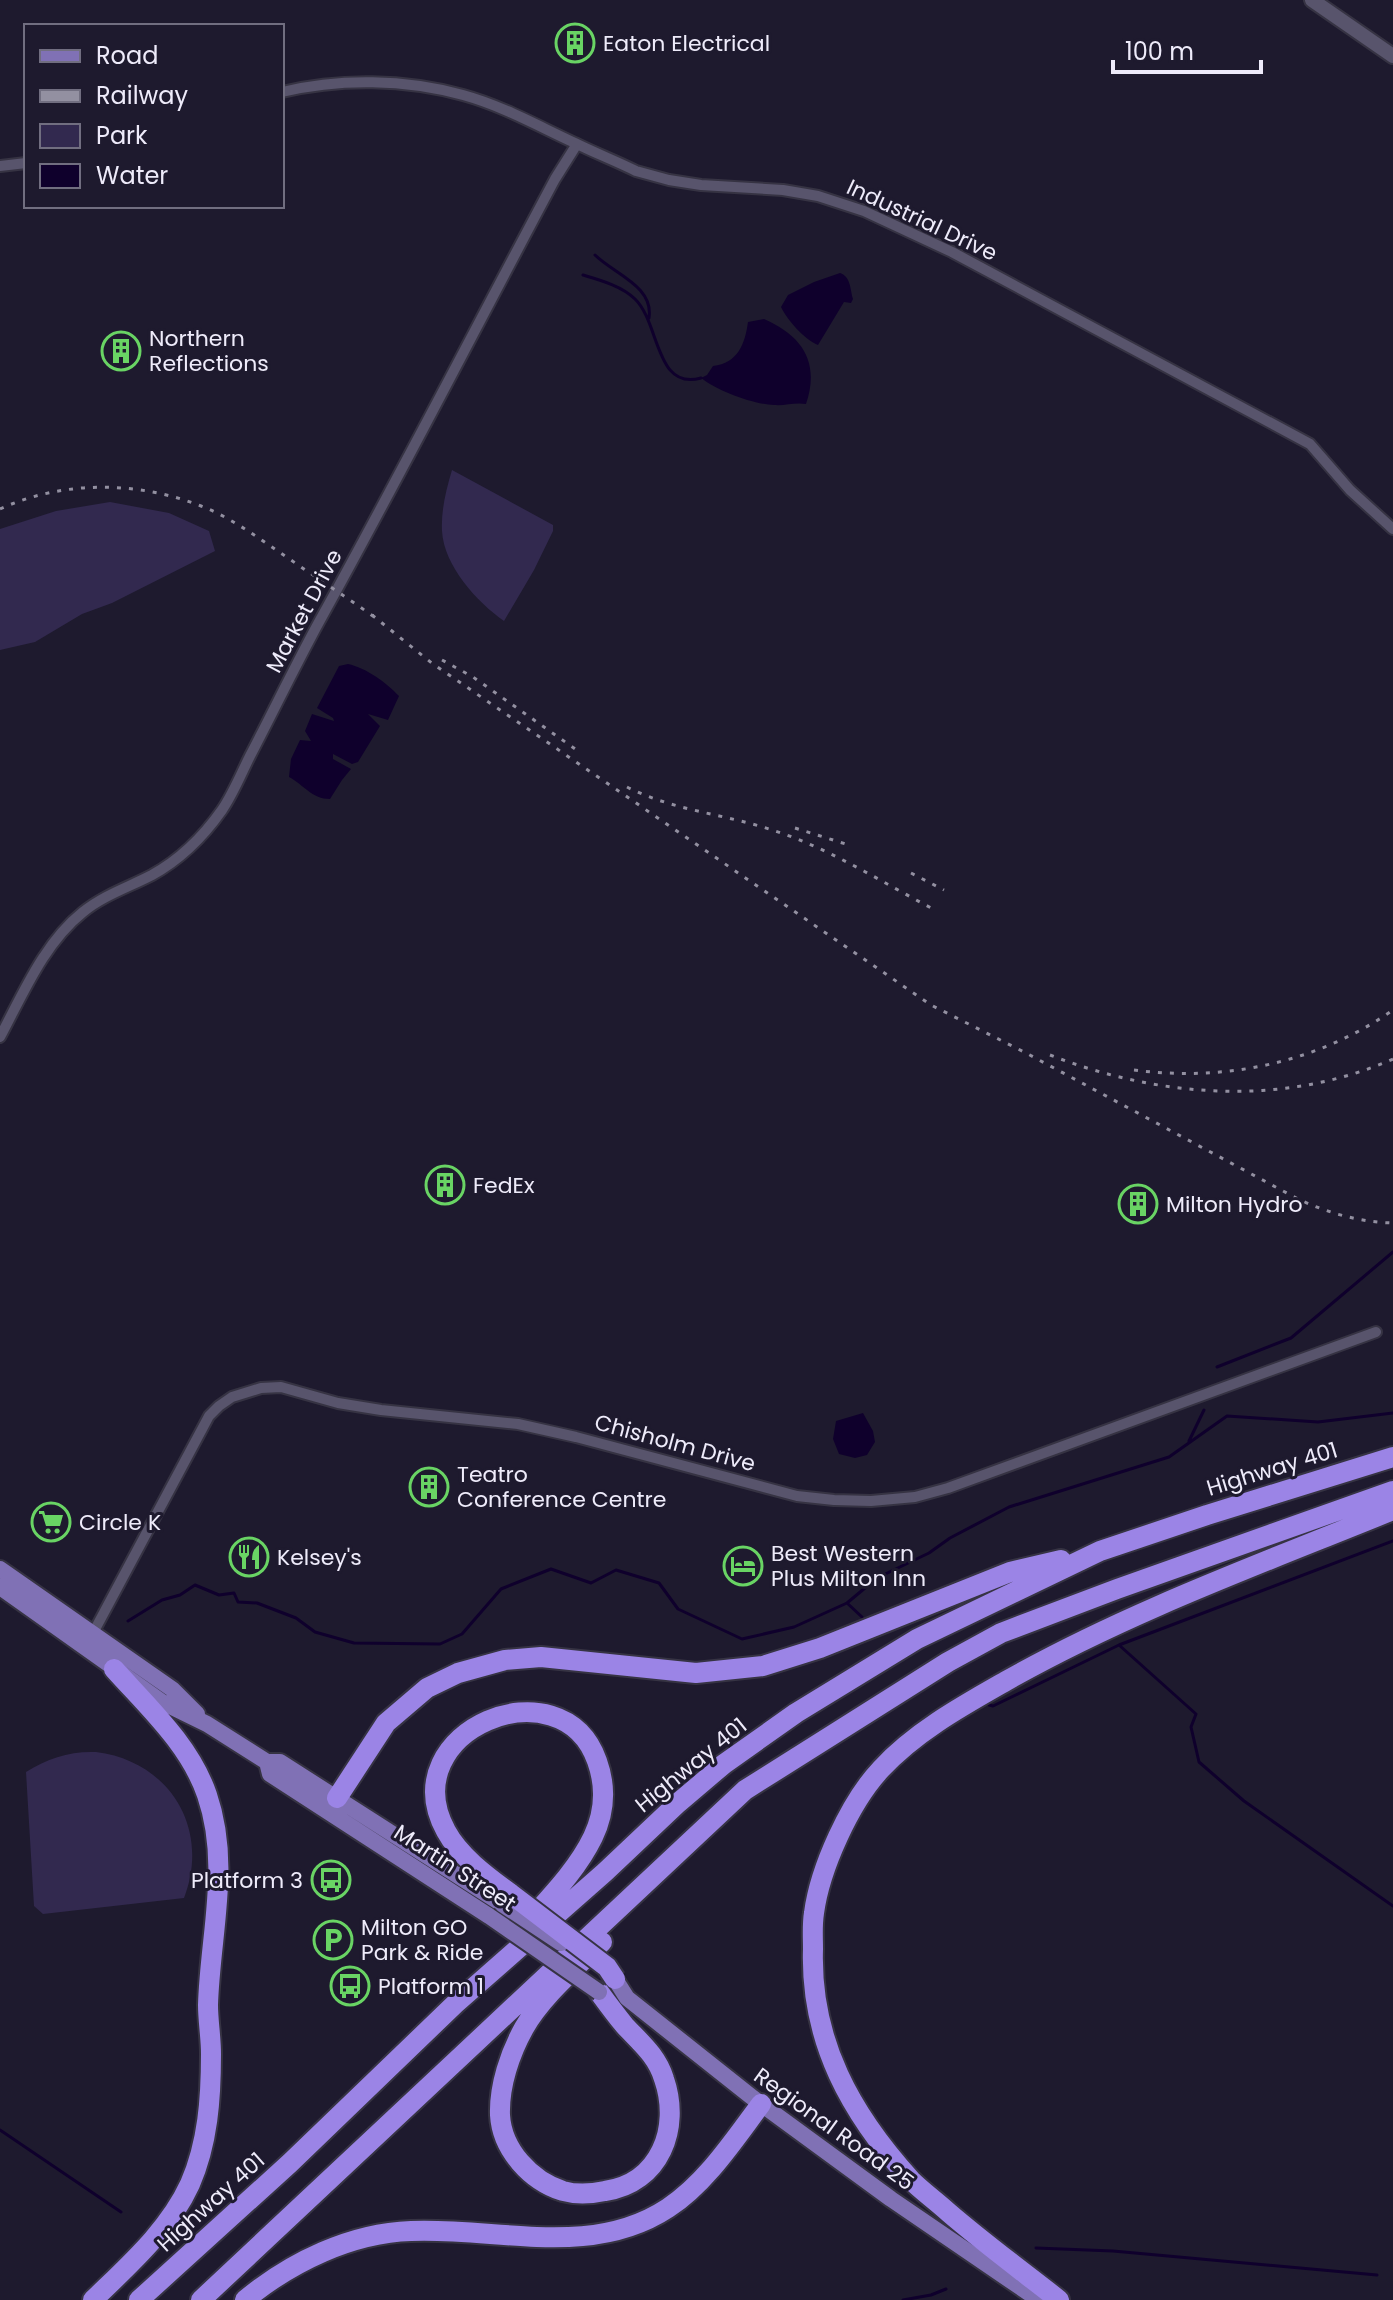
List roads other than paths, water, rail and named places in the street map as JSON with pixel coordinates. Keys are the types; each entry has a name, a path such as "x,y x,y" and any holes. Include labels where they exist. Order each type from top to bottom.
{"highway":[{"name":"Highway 401","path":"139,2300 290,2163 455,2004 678,1803 724,1764 796,1713 917,1639 1100,1551 1393,1457"},
{"path":"201,2300 745,1790 948,1662 1001,1633 1393,1491"},
{"path":"1059,2300 968,2229 913,2181 850,2100 826,2049 812,1977 814,1912 826,1864 849,1815 880,1771 915,1738 977,1698 1052,1655 1138,1616 1393,1510"},
{"path":"337,1798 386,1723 427,1688 458,1673 505,1660 541,1657 696,1673 763,1666 820,1648 1010,1572 1100,1551"},
{"path":"93,2300 170,2219 200,2157 207,2121 211,2053 208,2008 220,1862 207,1794 192,1762 114,1669"},
{"path":"455,2004 557,1889 580,1859 599,1821 603,1806 603,1779 595,1755 584,1738 568,1723 547,1712 526,1711 504,1715 460,1737 438,1768 434,1789 446,1832 506,1899 607,1967 607,1986 622,2023 656,2058 670,2107 668,2135 661,2155 633,2183 588,2194 566,2192 545,2184 524,2167 508,2143 500,2117 511,2056 524,2027 543,2001 612,1932 641,1887"},
{"path":"245,2300 301,2262 374,2235 452,2231 584,2237 611,2233 638,2224 668,2208 693,2188 732,2144 761,2104"}],"main road":[{"name":"Martin Street","path":"0,1569 89,1640 114,1669 162,1702 207,1724 267,1762 280,1762 506,1899"},
{"name":"Martin Street","path":"0,1587 172,1689 207,1724"},
{"name":"Martin Street","path":"267,1762 270,1774 489,1916 607,1986"},
{"name":"Regional Road 25","path":"607,1986 891,2199 1039,2300"}],"street":[{"path":"1312,0 1393,56"},
{"name":"Industrial Drive","path":"284,92 341,83 426,87 463,95 513,112 636,171 701,185 783,190 818,196 891,222 1310,444 1350,490 1393,529"},
{"name":"Market Drive","path":"0,1037 28,984 71,923 107,896 176,861 199,839 223,808 547,193 577,144"},
{"path":"0,166 24,163"},
{"name":"Chisholm Drive","path":"89,1640 209,1416 232,1397 261,1388 293,1389 338,1403 381,1410 518,1424 791,1495 871,1501 915,1497 948,1488 1376,1332"}],"water":[{"path":"840,273 848,280 853,299 851,303 844,302 818,345 797,329 781,307 788,295"},
{"path":"764,319 789,334 805,352 811,376 806,404 756,402 726,392 701,378 713,366 734,357 745,338 748,322"},
{"path":"348,664 375,676 399,696 388,720 368,714 380,726 358,762 352,764 333,754 333,759 351,769 330,799 313,794 289,777 291,759 300,740 311,741 305,731 312,714 334,721 317,708 339,666"},
{"path":"863,1413 875,1442 867,1455 855,1458 839,1454 833,1439 836,1421"}],"waterway":[{"path":"595,255 639,289 649,307 649,318"},
{"path":"583,275 630,294 643,310 666,365 675,375 686,379 701,378"},
{"path":"1217,1367 1291,1338 1393,1252"},
{"path":"1189,1441 1204,1410"},
{"path":"128,1621 162,1600 180,1595 195,1585 219,1595 234,1593 238,1602 257,1603 296,1618 315,1632 354,1643 440,1644 462,1634 501,1589 551,1569 591,1583 616,1570 659,1583 678,1609 742,1639 794,1627 847,1603 877,1578 929,1553 950,1538 1009,1507 1169,1457 1227,1416 1318,1422 1393,1413"},
{"path":"989,1705 993,1706 1119,1645 1393,1541"},
{"path":"847,1603 862,1617"},
{"path":"1119,1645 1196,1714 1191,1727 1199,1762 1244,1801 1393,1906"},
{"path":"0,2130 121,2212"},
{"path":"1036,2248 1113,2251 1377,2275"},
{"path":"903,2300 946,2289"}],"railway":[{"path":"0,509 49,493 100,487 126,488 177,498 234,522 380,621"},
{"path":"372,615 433,664 931,1005 1298,1199 1344,1216 1393,1223"},
{"path":"442,660 473,677 578,751"},
{"path":"627,787 663,802 796,838 935,910"},
{"path":"795,828 852,846"},
{"path":"911,873 944,890"},
{"path":"1134,1070 1202,1073 1269,1064 1333,1043 1393,1010"},
{"path":"1050,1055 1135,1081 1222,1091 1309,1085 1393,1059"}],"place":[{"name":"Eaton Electrical","path":"575,43"},
{"name":"Northern Reflections","path":"121,351"},
{"name":"FedEx","path":"445,1185"},
{"name":"Milton Hydro","path":"1138,1204"},
{"name":"Teatro Conference Centre","path":"429,1487"},
{"name":"Circle K","path":"51,1522"},
{"name":"Kelsey's","path":"249,1557"},
{"name":"Best Western Plus Milton Inn","path":"743,1566"},
{"name":"Platform 3","path":"331,1880"},
{"name":"Milton GO Park & Ride","path":"333,1940"},
{"name":"Platform 1","path":"350,1986"}]}
